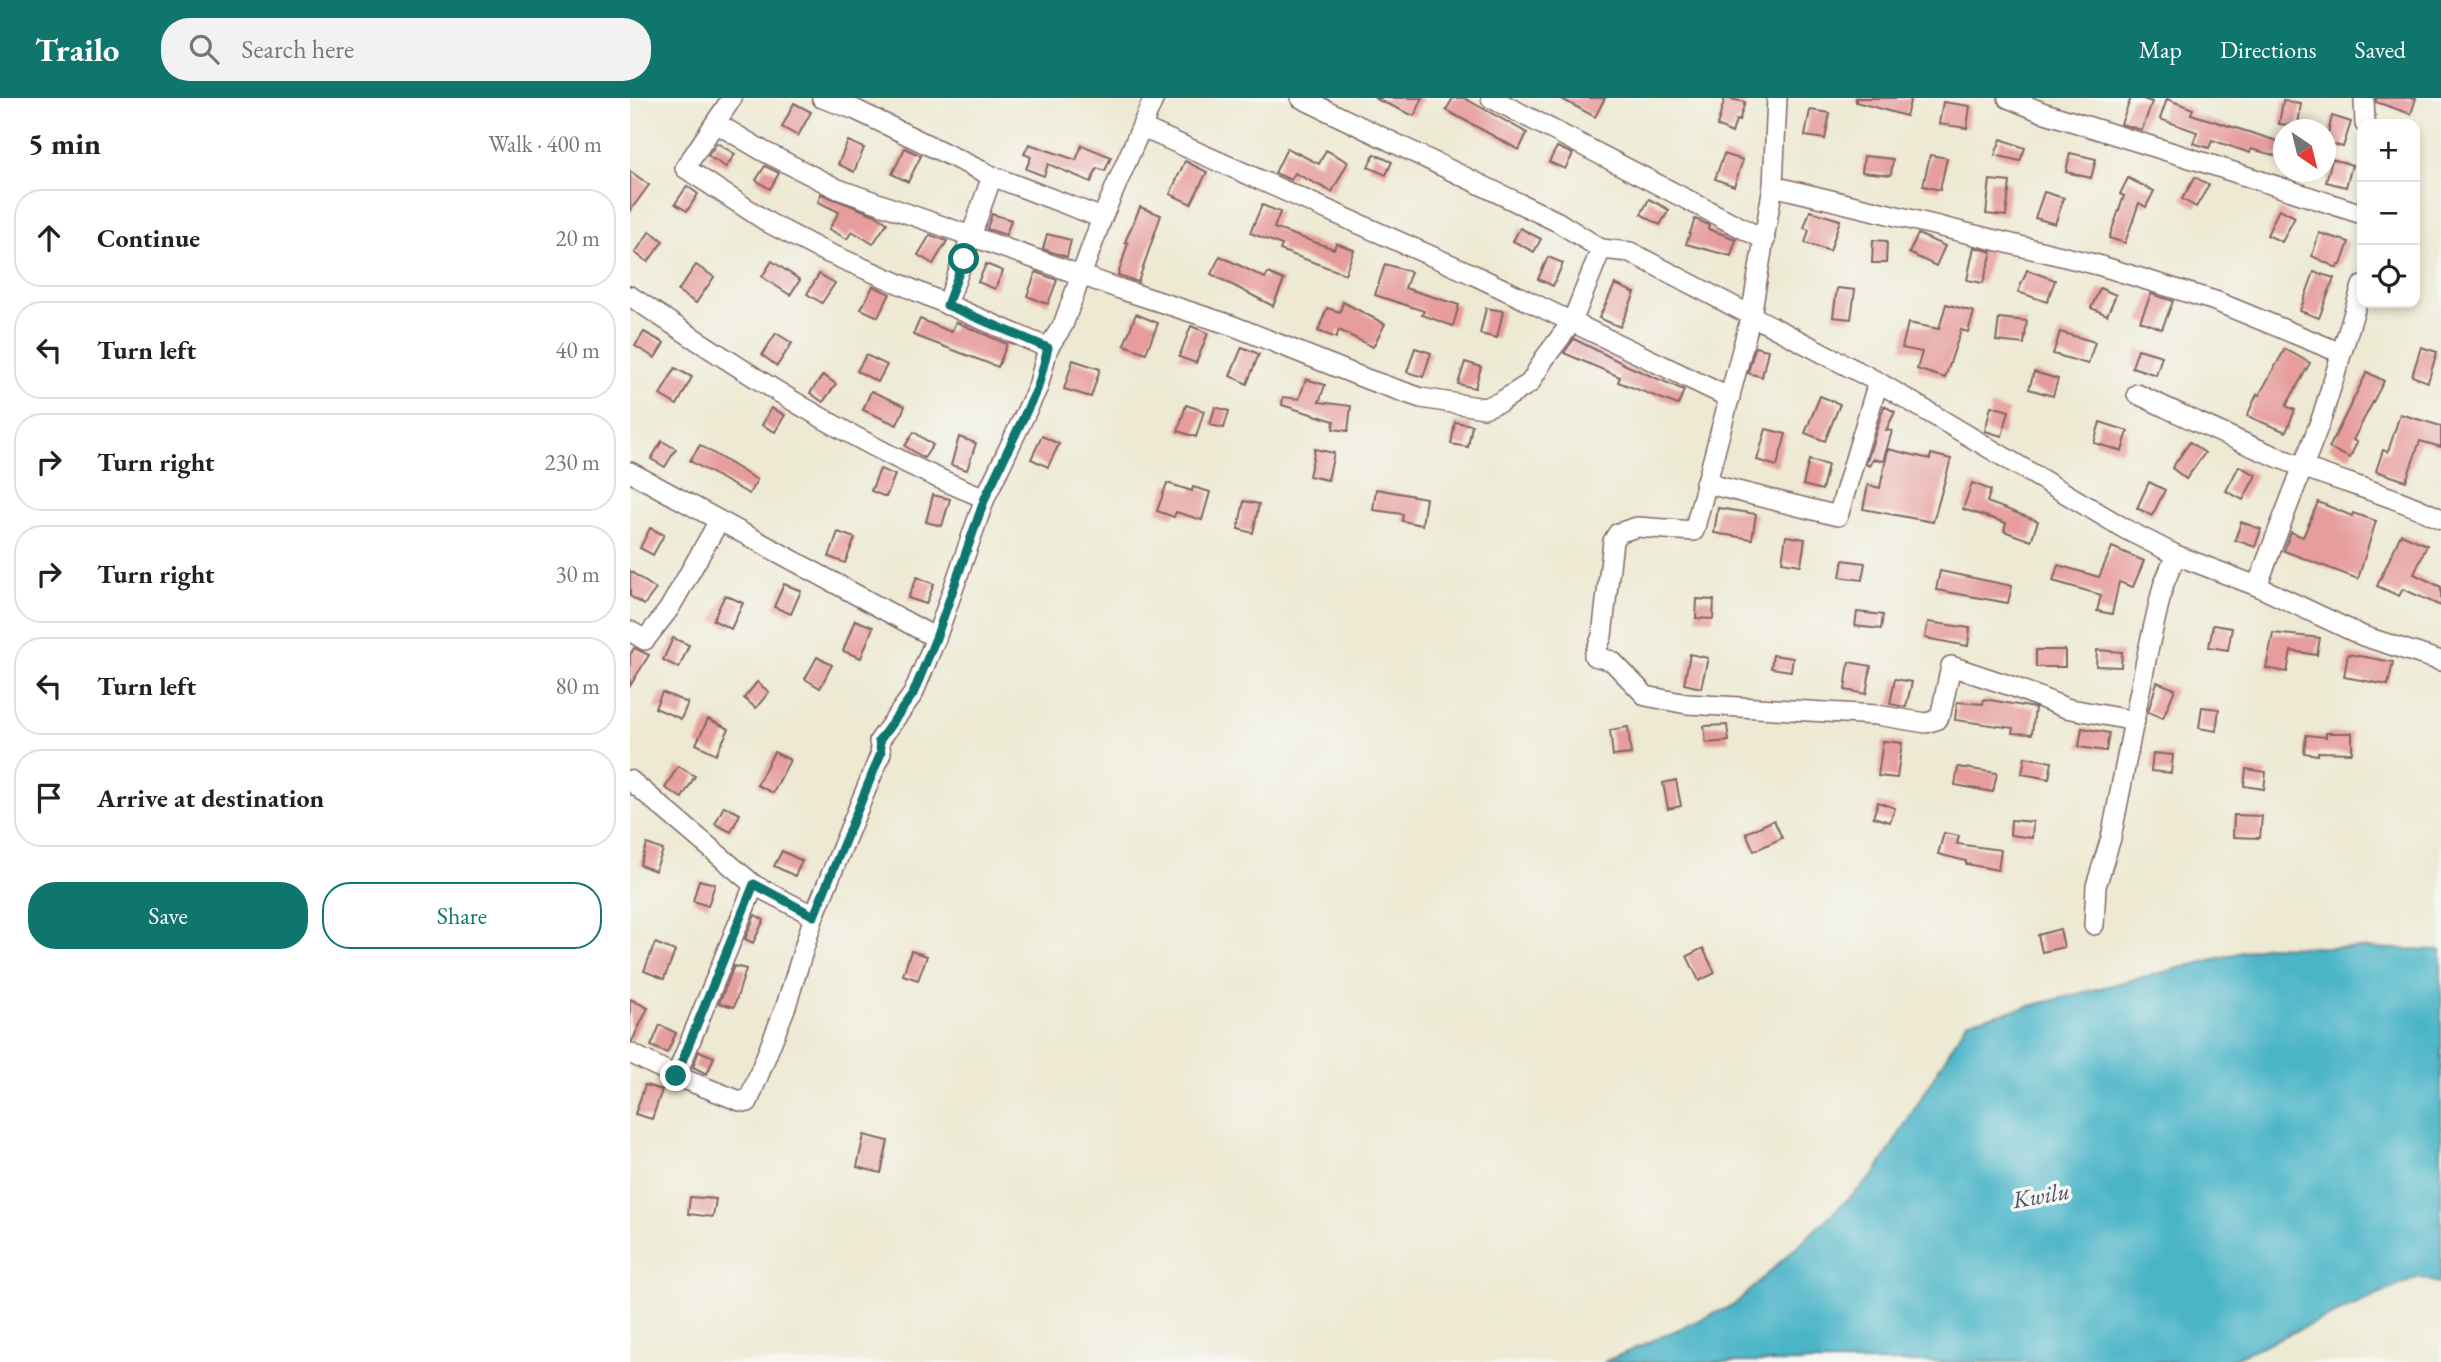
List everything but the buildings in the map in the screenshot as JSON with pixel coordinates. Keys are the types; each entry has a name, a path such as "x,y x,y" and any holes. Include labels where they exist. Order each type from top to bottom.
{"street":[{"path":"733,98 685,168 769,223 819,249 1048,348"},
{"path":"822,98 856,110 992,176 1102,218"},
{"path":"630,1053 676,1076 748,1102 786,1006 814,916 881,753 879,741 913,694 936,638 985,498 1038,387 1048,348 1063,325 1102,218 1154,98"},
{"path":"1301,98 1558,222 1601,249 1630,253 1878,382 2127,530 2176,555 2258,586 2362,636 2441,661"},
{"path":"1492,98 1765,240"},
{"path":"1777,98 1773,186 1751,316 1694,531 1637,527 1618,533 1613,541 1602,636 1594,656 1612,661 1646,696 1686,704 1877,715 1926,723 1936,720 1941,713 1951,666 2066,708 2135,721"},
{"path":"2008,98 2042,112 2357,213"},
{"path":"2364,98 2365,119"},
{"path":"716,123 763,151 838,189 1231,325 1421,398 1484,408 1500,402 1530,383 1572,321 1601,249"},
{"path":"1143,128 1472,274 1730,398"},
{"path":"947,305 992,176"},
{"path":"1773,186 2098,265 2215,301 2341,353"},
{"path":"630,296 728,361 868,443 944,482 985,498"},
{"path":"2258,586 2322,417 2357,302"},
{"path":"1705,483 1838,516 1878,382"},
{"path":"2137,394 2230,438 2301,467 2364,486 2441,519"},
{"path":"630,471 719,522 936,638"},
{"path":"630,631 645,640 670,609 719,522"},
{"path":"2094,925 2096,886 2111,838 2147,655 2163,586 2176,555"},
{"path":"630,780 754,884 814,916"},
{"path":"676,1076 754,884"}],"water":[{"name":"Kwilu","path":"2266,946 2441,950 2441,1284 2419,1277 2225,1362 1604,1362 1734,1305 1875,1174 1967,1022"}],"route":[{"path":"676,1076 754,884 814,916 881,753 879,741 913,694 936,638 985,498 1038,387 1048,348 947,305 964,259"}]}
